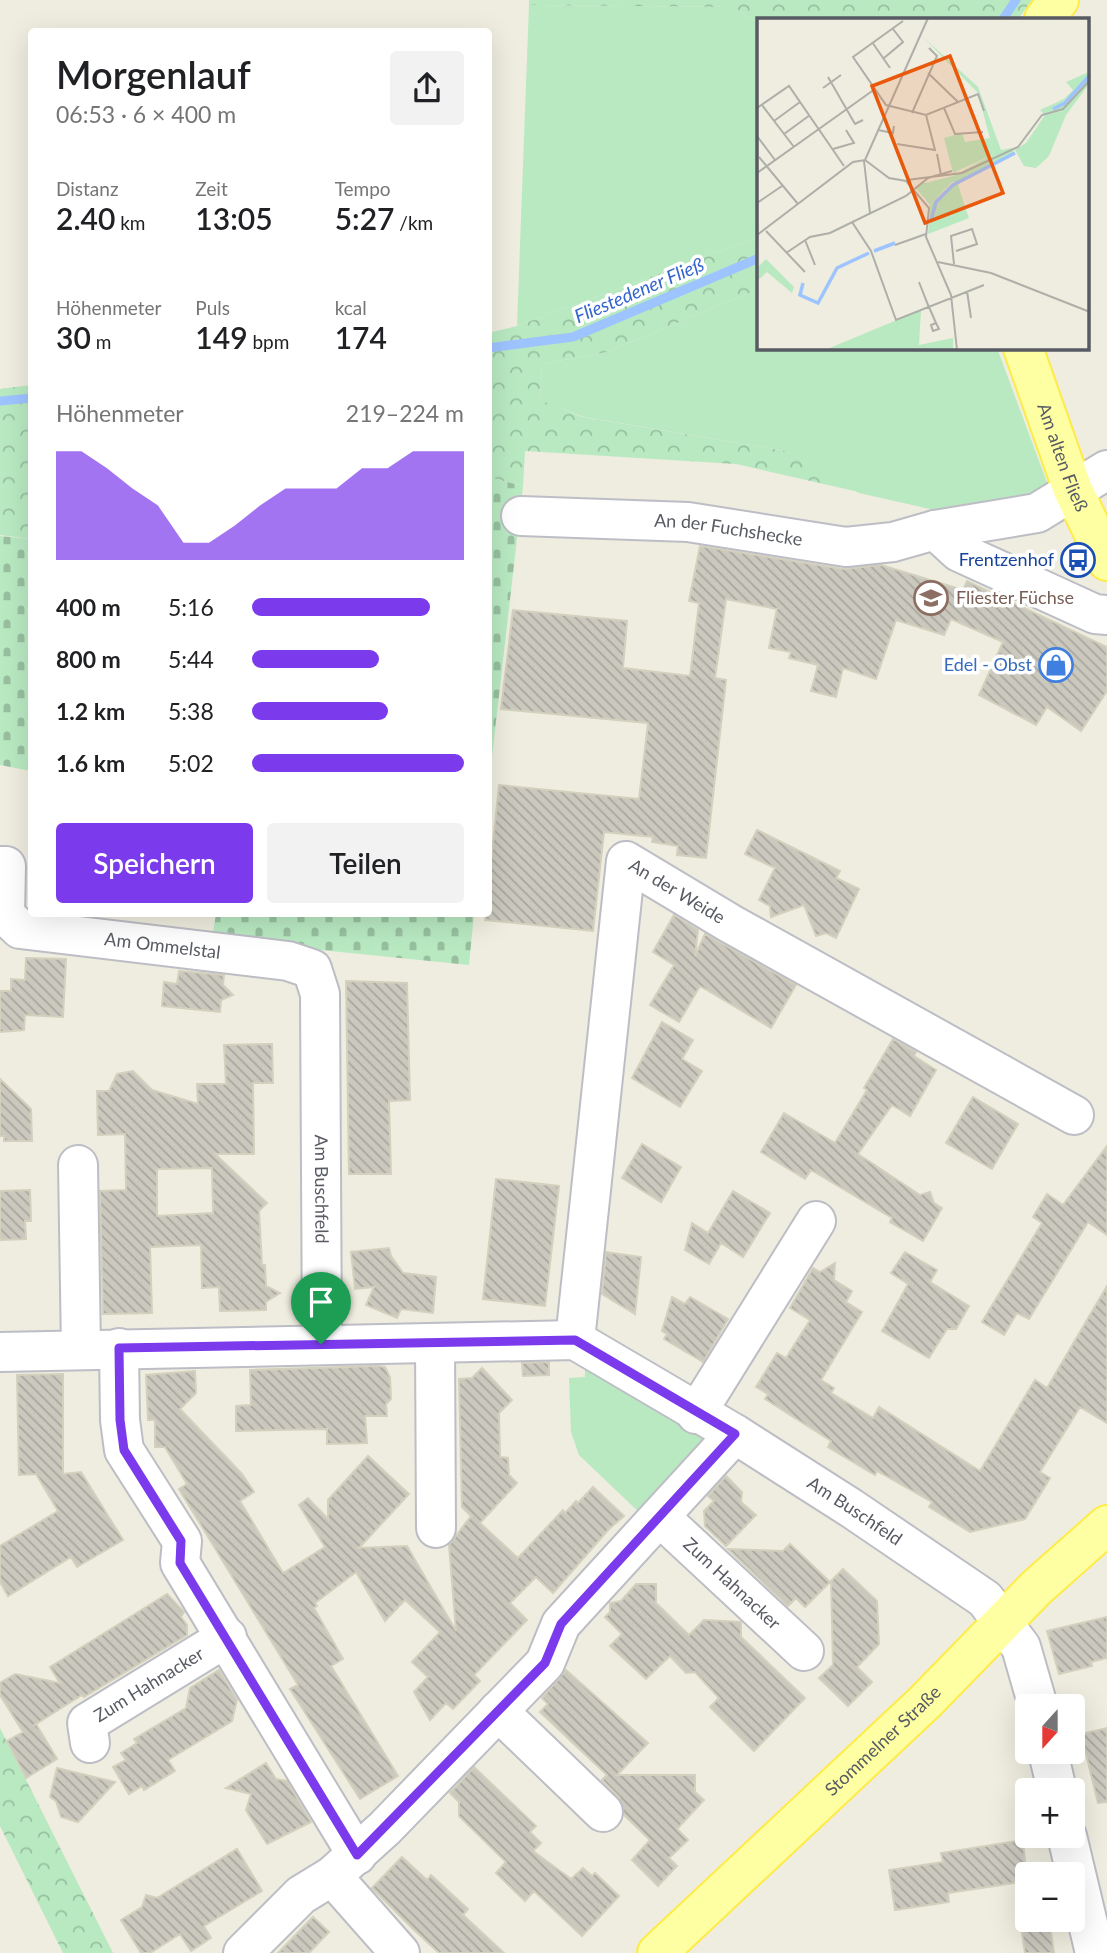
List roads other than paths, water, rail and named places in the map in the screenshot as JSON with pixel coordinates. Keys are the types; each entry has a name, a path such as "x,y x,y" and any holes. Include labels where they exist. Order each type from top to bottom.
{"main road":[{"path":"1045,18 1059,0"},
{"name":"Am alten Fließ","path":"1024,350 1073,490 1107,561"},
{"name":"Stommelner Straße","path":"657,1953 925,1702 1037,1588 1107,1525"}],"street":[{"name":"An der Fuchshecke","path":"521,516 688,522 846,547 893,542 934,530 1037,513 1107,470"},
{"path":"934,530 959,552 1095,614 1107,615"},
{"name":"An der Weide","path":"575,1340 626,861 731,924 1074,1115"},
{"name":"Am Ommelstal","path":"0,866 6,866 5,915 20,929 288,961 312,969 320,994 319,1035"},
{"name":"Am Buschfeld","path":"319,1035 321,1344"},
{"path":"78,1165 81,1349"},
{"path":"696,1414 816,1221"},
{"path":"0,1352 575,1340"},
{"name":"Am Buschfeld","path":"575,1340 696,1414 735,1434 985,1599 1021,1647 1035,1694"},
{"path":"435,1343 436,1528"},
{"path":"119,1348 120,1420 124,1450 181,1541 180,1563 227,1637 344,1866 400,1953"},
{"path":"243,1953 301,1895 344,1866 545,1663 561,1624 735,1434"},
{"name":"Zum Hahnacker","path":"660,1517 804,1651"},
{"name":"Zum Hahnacker","path":"90,1744 87,1723 227,1637"},
{"path":"498,1711 603,1812"},
{"path":"1072,1848 1095,1905 1095,1953"}],"waterway":[{"name":"Fliestedener Fließ","path":"1004,18 1016,0"},
{"name":"Fliestedener Fließ","path":"492,347 573,337 757,259"},
{"name":"Fliestedener Fließ","path":"0,401 28,398"}],"place":[{"name":"Frentzenhof","path":"1078,560"},
{"name":"Fliester Füchse","path":"931,598"},
{"name":"Edel - Obst","path":"1056,665"}]}
